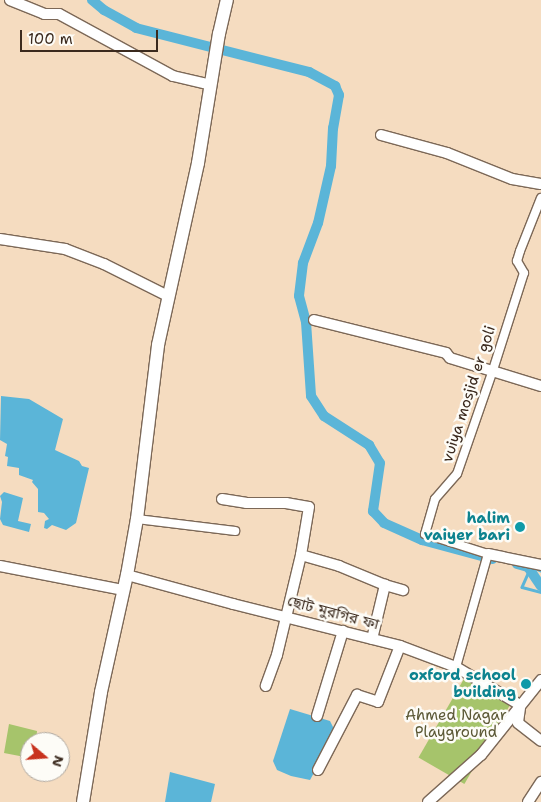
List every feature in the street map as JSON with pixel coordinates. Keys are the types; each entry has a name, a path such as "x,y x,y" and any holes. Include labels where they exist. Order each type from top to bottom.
{"street":[{"path":"10,0 44,14 59,14 172,76 212,79"},
{"path":"83,802 101,692 128,575 137,519 158,345 198,162 218,34 227,0"},
{"path":"381,135 447,153 512,179 541,184"},
{"name":"vuiya mosjid er goli","path":"488,554 425,534 435,499 457,474 492,373 524,274 517,260 541,198"},
{"path":"0,239 65,249 104,264 168,296"},
{"path":"314,320 446,353 450,358 492,373 541,386"},
{"path":"222,499 246,503 286,503 309,507 301,555 277,655 266,686"},
{"path":"137,519 235,531"},
{"path":"456,667 488,554 541,565"},
{"path":"301,555 339,566 385,585 403,590"},
{"path":"0,566 124,590"},
{"name":"ছোট মুরগির ফা","path":"128,575 232,604 400,646 456,667 520,705"},
{"path":"372,639 385,585"},
{"path":"317,716 343,631"},
{"path":"318,770 357,695 378,702 400,646"},
{"path":"428,802 481,755 541,680"},
{"path":"520,705 518,723 541,741"},
{"path":"528,802 541,782"}],"green space":[{"name":"Ahmed Nagar Playground","path":"465,677 511,704 464,784 418,758"},
{"path":"9,724 37,731 20,732 20,756 4,753"}],"water":[{"path":"1,396 29,399 63,419 55,450 79,461 82,466 89,468 76,523 66,530 52,525 47,529 44,528 45,521 49,519 44,513 38,512 38,489 32,482 33,480 19,475 19,468 7,466 8,457 5,456 7,444 0,440"},
{"path":"4,492 23,498 18,521 31,524 29,532 3,525 0,519 2,502 0,496"},
{"path":"290,709 330,721 336,733 310,780 291,776 277,770 273,761"},
{"path":"170,772 215,784 211,802 165,802"}],"waterway":[{"path":"92,0 104,10 136,28 309,72 335,86 339,95 333,128 331,166 318,223 303,263 299,296 306,322 311,396 324,416 369,445 380,463 373,511 384,523 422,540 493,559"},
{"path":"517,564 528,567 541,586"},
{"path":"541,571 531,567 522,587 541,592"}],"place":[{"name":"halim vaiyer bari","path":"520,527"},
{"name":"oxford school building","path":"526,684"}]}
